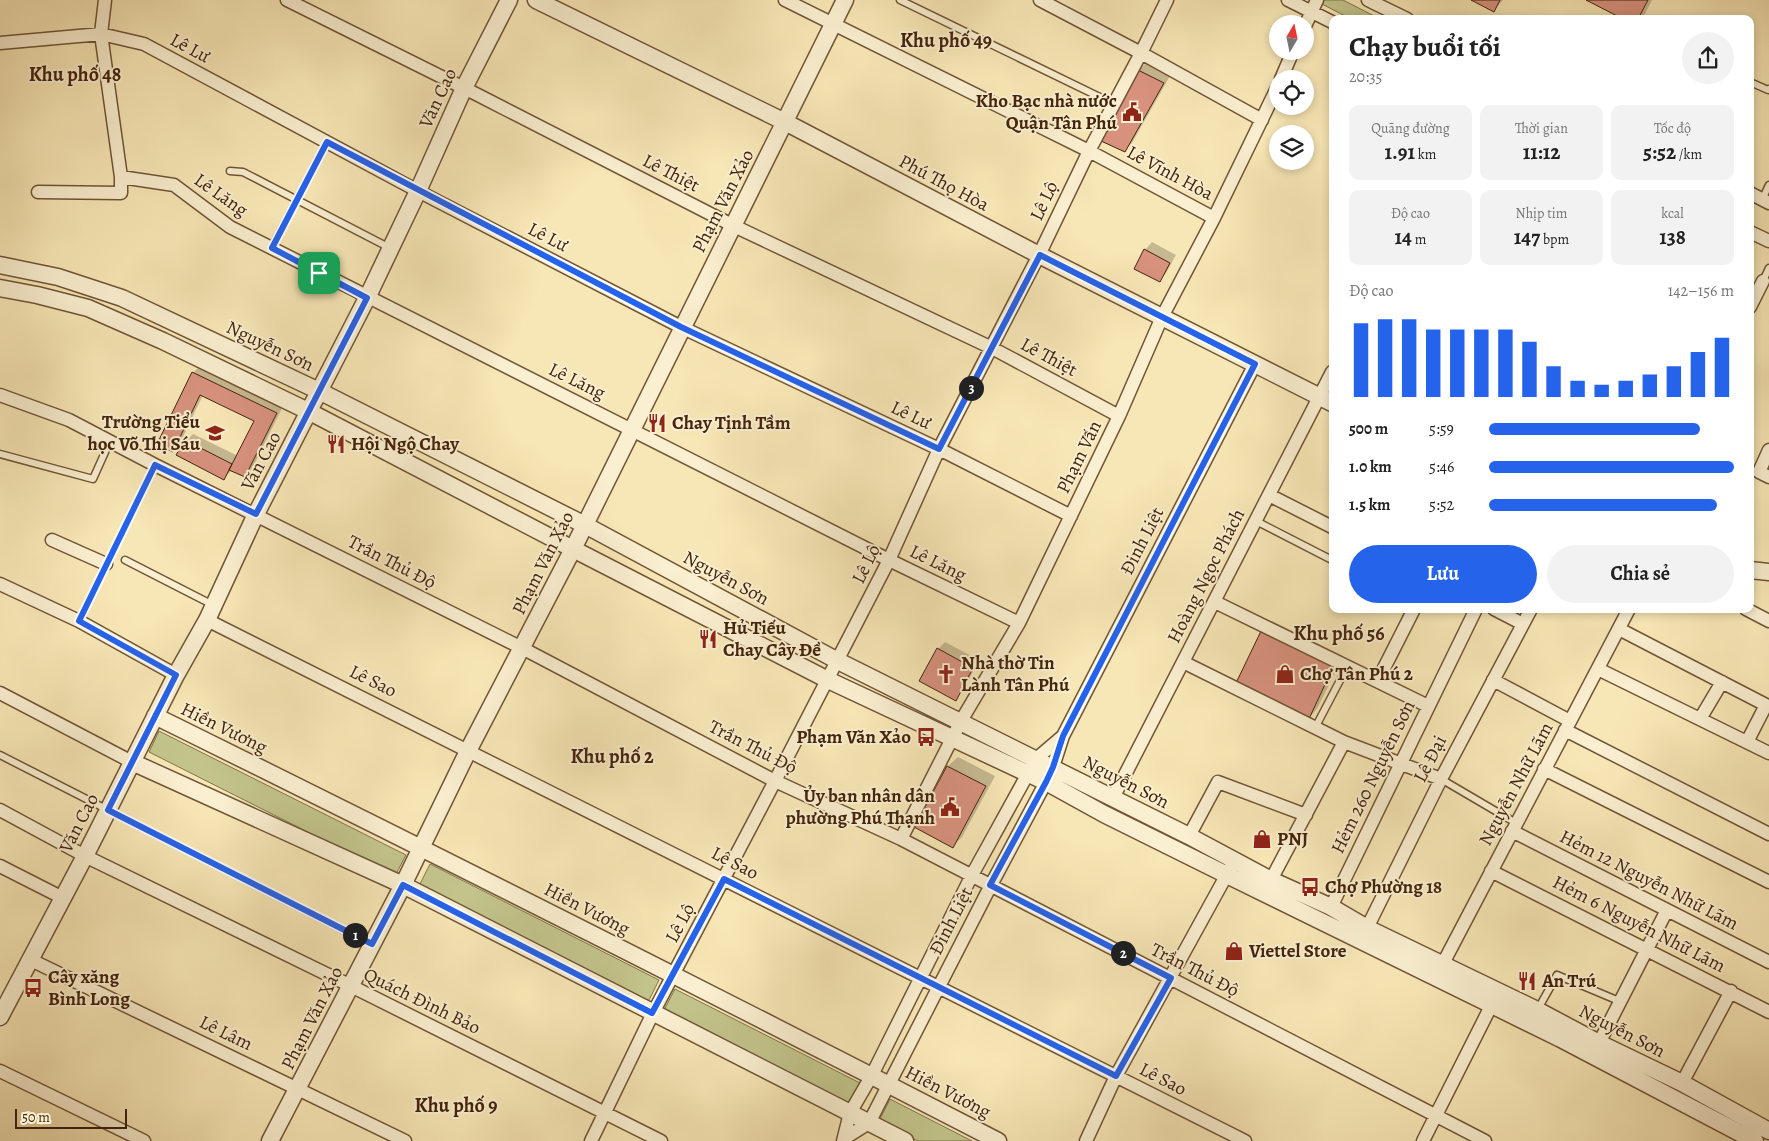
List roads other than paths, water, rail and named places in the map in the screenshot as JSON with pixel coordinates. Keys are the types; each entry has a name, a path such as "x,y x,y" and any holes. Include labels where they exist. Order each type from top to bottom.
{"street":[{"path":"38,192 121,194 121,176 101,34 105,0"},
{"name":"Lê Thiệt","path":"287,0 734,226 992,348 1119,416"},
{"name":"Văn Cao","path":"0,1017 210,612 256,514 367,298 464,88 508,0"},
{"name":"Phú Thọ Hòa","path":"536,0 785,122 1040,255 1326,400"},
{"name":"Lê Vĩnh Hòa","path":"785,0 1089,151 1214,218"},
{"name":"Phạm Văn Xảo","path":"270,1141 403,885 420,846 469,749 573,549 681,327 734,226 845,0"},
{"path":"1040,0 1262,120"},
{"name":"Lê Lộ","path":"591,1141 652,1013 776,781 889,560 939,449 1040,255 1089,151 1167,0"},
{"path":"1288,0 1329,20"},
{"path":"1310,15 1317,0"},
{"path":"1368,0 1399,15"},
{"name":"Lê Lư","path":"0,43 101,34 144,44 418,191 681,327 939,449 1071,516"},
{"name":"Phạm Vấn","path":"901,839 961,721 1018,623 1119,416 1162,317 1214,218 1269,105"},
{"name":"Lê Lăng","path":"121,176 174,185 230,227 367,298 1018,623"},
{"path":"1754,195 1766,202"},
{"path":"1754,234 1769,241"},
{"name":"Nguyễn Sơn","path":"0,265 58,277 134,304 319,391 585,525 838,661 961,721 1033,767"},
{"path":"1754,299 1763,281"},
{"name":"Nguyễn Sơn","path":"0,288 88,308 125,324 310,412 828,680 953,738 1113,798 1189,836 1230,868 1271,880 1331,907 1492,1004 1755,1141"},
{"path":"125,324 134,304"},
{"name":"Đinh Liệt","path":"844,1139 869,1122 890,1085 990,885 1050,775 1063,736 1255,364"},
{"name":"Hoàng Ngọc Phách","path":"1113,798 1269,496 1326,400 1329,386"},
{"name":"Trần Thủ Độ","path":"0,395 69,420 155,465 522,648 776,781 901,839 1485,1141"},
{"path":"1769,450 1759,472 1769,477"},
{"path":"1269,496 1329,526"},
{"path":"52,540 106,564"},
{"path":"1754,570 1769,572"},
{"path":"0,584 79,621 176,675"},
{"path":"1215,602 1428,706"},
{"name":"Lê Sao","path":"210,612 469,749 1245,1141"},
{"path":"1378,680 1412,613"},
{"name":"Hẻm 260 Nguyễn Sơn","path":"1331,907 1474,613"},
{"path":"1502,613 1523,624"},
{"name":"Lê Đại","path":"1367,928 1440,779 1529,613"},
{"name":"Nguyễn Nhữ Lãm","path":"1439,971 1628,613"},
{"path":"1754,613 1769,621"},
{"path":"1619,629 1766,705 1748,742"},
{"path":"1183,662 1344,742 1440,779"},
{"path":"1598,669 1769,753"},
{"path":"1493,680 1568,726 1769,834"},
{"path":"1700,719 1722,682"},
{"path":"0,693 132,762 403,885 905,1141"},
{"name":"Hiền Vương","path":"155,716 420,846 673,976 872,1075 998,1141"},
{"name":"Đinh Liệt","path":"844,1139 850,1113 872,1075 972,876 1033,767 1063,736"},
{"path":"1271,880 1344,742"},
{"path":"1544,769 1769,882"},
{"name":"Nguyễn Sơn","path":"1050,775 1104,814 1230,868 1439,971 1537,1010 1599,1043 1682,1083 1766,1132"},
{"path":"1189,836 1218,782 1306,815"},
{"name":"Quách Đình Bảo","path":"0,810 85,856 661,1141"},
{"name":"Hẻm 12 Nguyễn Nhữ Lãm","path":"1514,827 1667,910 1769,962"},
{"path":"0,866 63,898"},
{"path":"1086,1141 1116,1076 1230,868"},
{"name":"Hẻm 6 Nguyễn Nhữ Lãm","path":"1491,871 1731,991 1769,1012"},
{"path":"1599,1043 1667,910"},
{"name":"Lê Lâm","path":"31,960 405,1141"},
{"path":"1682,1083 1731,991"},
{"path":"1423,1141 1492,1004"},
{"path":"0,1071 144,1141"}],"lane":[{"path":"900,0 1114,104"},
{"path":"1754,84 1769,89"},
{"path":"272,248 327,142"},
{"path":"230,171 244,172 391,248"},
{"path":"1766,202 1769,185"},
{"path":"1763,281 1769,268"},
{"path":"0,454 93,479 110,441"},
{"path":"79,621 155,465"},
{"path":"1256,521 1329,558"},
{"path":"125,560 210,612"},
{"path":"1315,728 1347,667"},
{"path":"0,755 372,944"},
{"path":"1440,779 1514,827"},
{"path":"1537,1010 1557,975 1619,1001"}],"place":[{"name":"Kho Bạc nhà nước Quận Tân Phú","path":"1132,112"},
{"name":"Chay Tịnh Tầm","path":"657,423"},
{"name":"Trường Tiểu học Võ Thị Sáu","path":"215,433"},
{"name":"Hội Ngộ Chay","path":"336,444"},
{"name":"Hủ Tiếu Chay Cây Đề","path":"708,639"},
{"name":"Nhà thờ Tin Lành Tân Phú","path":"946,674"},
{"name":"Chợ Tân Phú 2","path":"1285,674"},
{"name":"Phạm Văn Xảo","path":"926,737"},
{"name":"Ủy ban nhân dân phường Phú Thạnh","path":"950,807"},
{"name":"PNJ","path":"1262,839"},
{"name":"Chợ Phường 18","path":"1310,887"},
{"name":"Viettel Store","path":"1234,951"},
{"name":"An Trú","path":"1527,981"},
{"name":"Cây xăng Bình Long","path":"33,988"}],"district":[{"name":"Khu phố 49","path":"946,40"},
{"name":"Khu phố 48","path":"75,74"},
{"name":"Khu phố 56","path":"1339,633"},
{"name":"Khu phố 2","path":"612,756"},
{"name":"Khu phố 9","path":"456,1105"}]}
